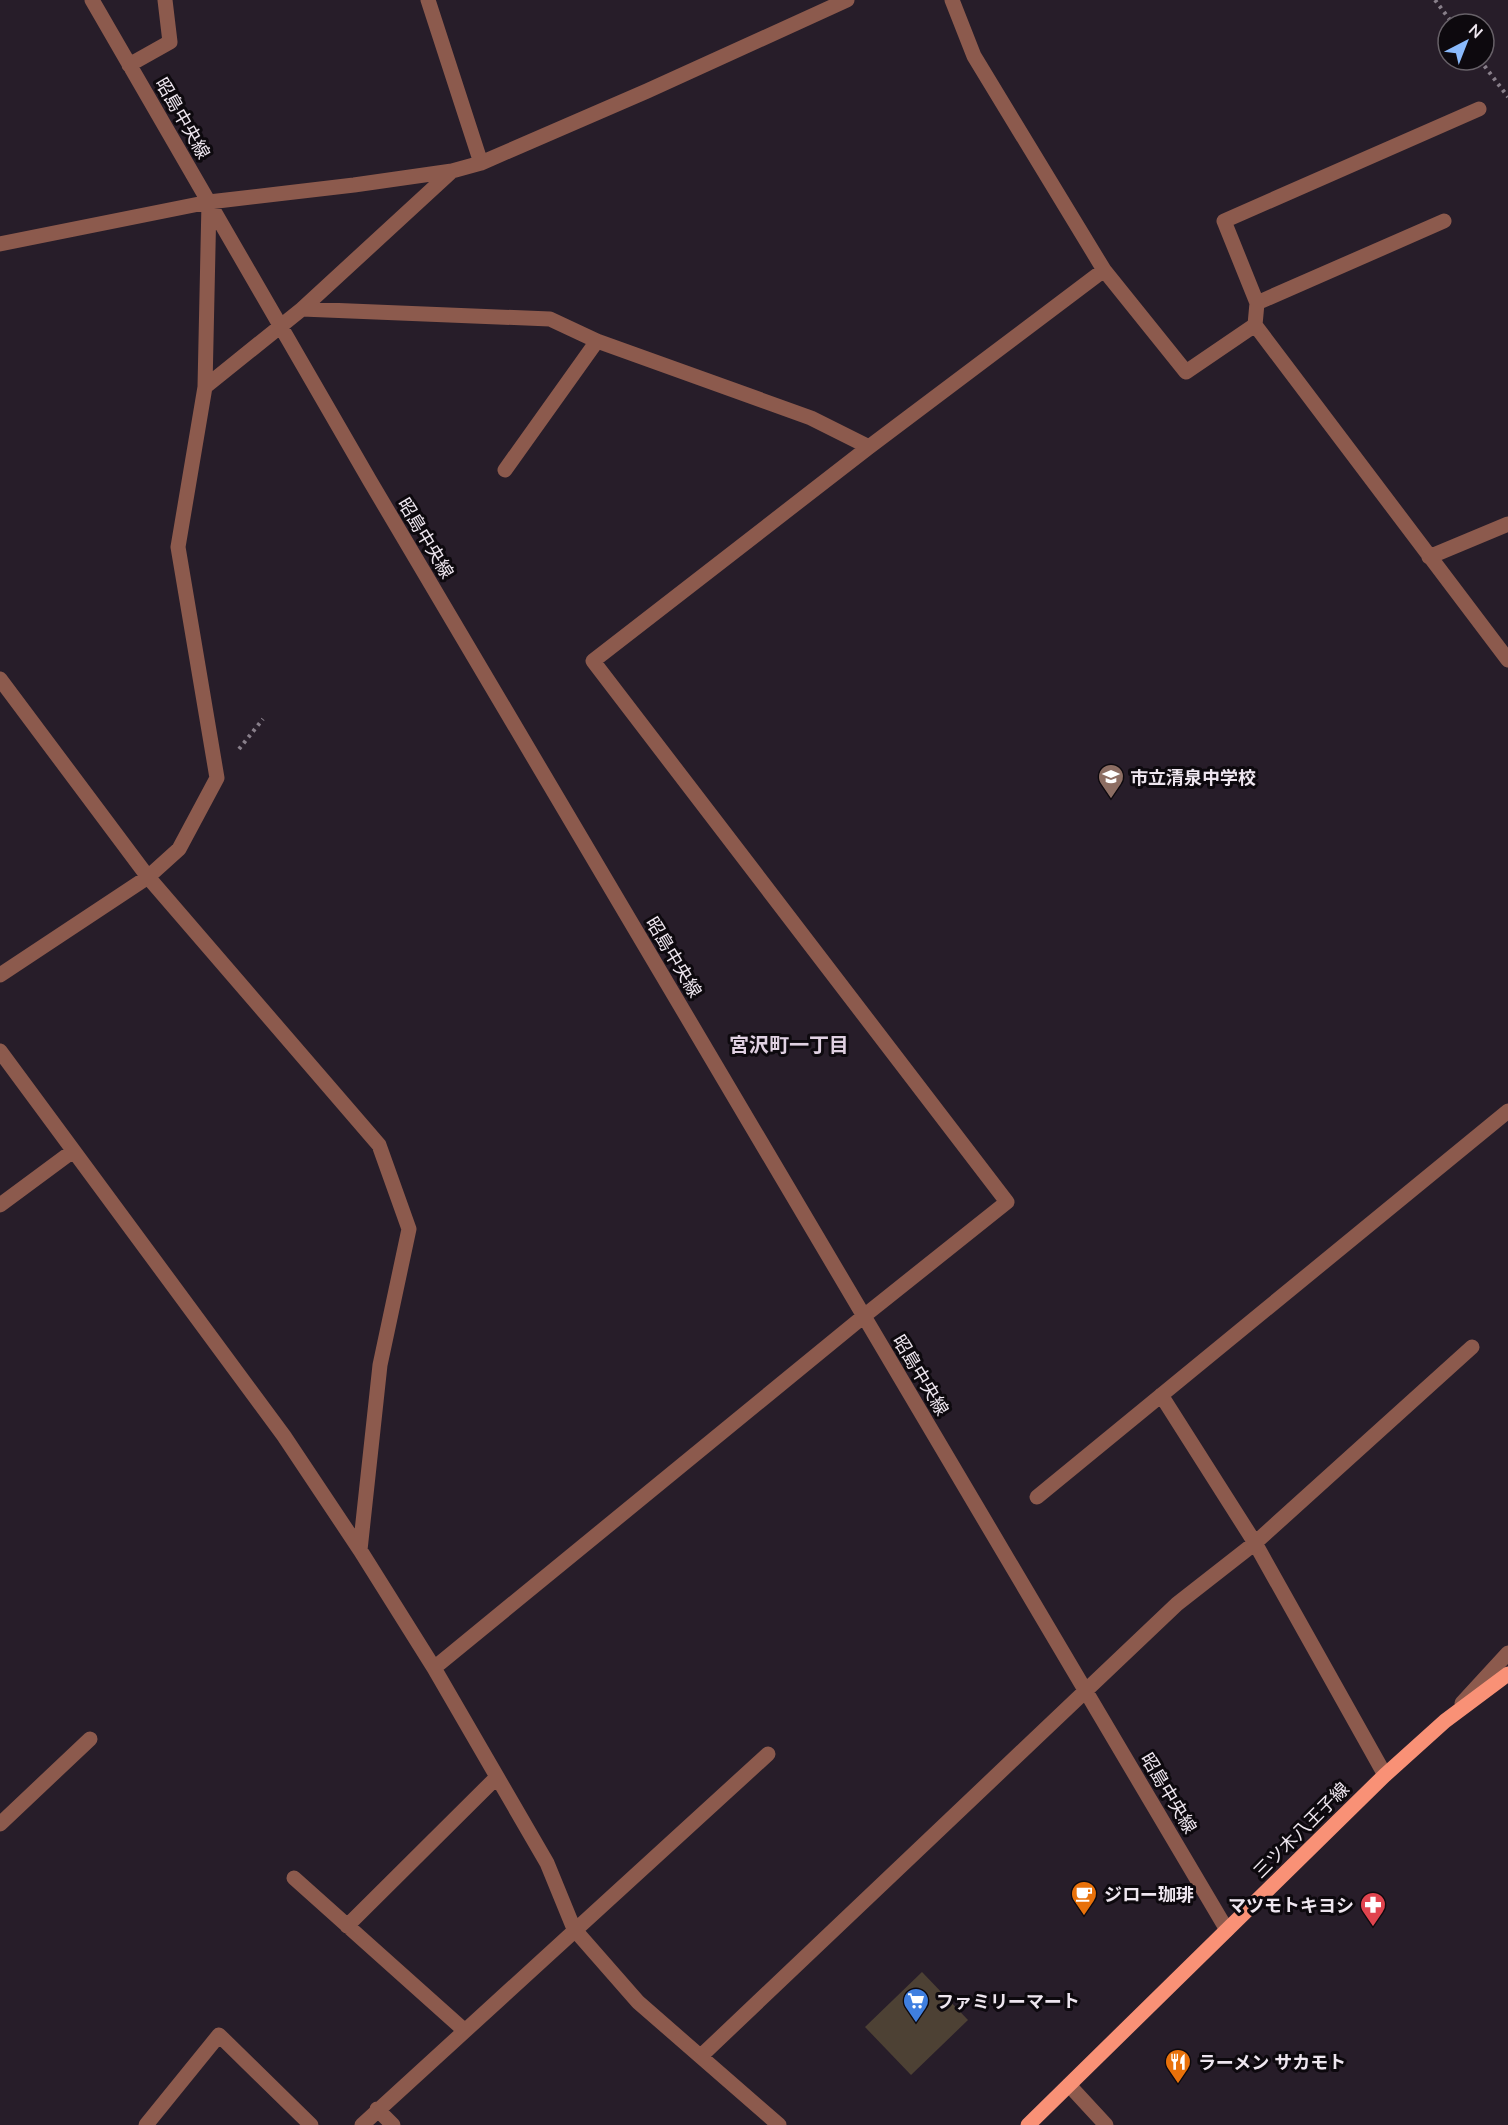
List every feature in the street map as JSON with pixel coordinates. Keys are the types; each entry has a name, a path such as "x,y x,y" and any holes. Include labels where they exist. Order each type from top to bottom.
{"main road":[{"name":"三ツ木八王子線","path":"1028,2125 1385,1775 1445,1721 1508,1674"}],"street":[{"name":"昭島中央線","path":"92,0 280,327 1227,1930"},
{"path":"129,65 170,42 165,0"},
{"path":"428,0 481,163"},
{"path":"0,244 209,202 452,171 481,163 847,0"},
{"path":"952,0 974,56 1104,270 1186,372 1256,325"},
{"path":"1479,109 1224,221 1257,303 1256,325 1508,660"},
{"path":"205,387 302,309 452,171"},
{"path":"0,975 148,876 179,849 217,778 178,547 205,387 209,202"},
{"path":"1257,303 1444,221"},
{"path":"434,1668 1007,1202 594,661 869,447 1104,270"},
{"path":"302,309 550,319 597,341 811,418 869,447"},
{"path":"505,470 597,341"},
{"path":"1429,557 1508,524"},
{"path":"0,679 148,876 380,1145 409,1228 380,1365 360,1550"},
{"path":"0,1051 284,1436 360,1550 434,1668 548,1863 574,1929 639,2002 779,2125"},
{"path":"1037,1497 1508,1112"},
{"path":"0,1205 73,1151"},
{"path":"702,2055 1177,1604 1255,1543 1472,1347"},
{"path":"1161,1395 1255,1543 1385,1775"},
{"path":"1445,1721 1508,1653"},
{"path":"0,1824 90,1739"},
{"path":"362,2125 768,1754"},
{"path":"347,1926 497,1777"},
{"path":"294,1878 464,2030"},
{"path":"146,2125 219,2035 311,2125"},
{"path":"1069,2085 1106,2125"},
{"path":"378,2109 393,2125"}],"path":[{"path":"1489,72 1508,97"}],"building":[{"name":"ファミリーマート","path":"922,1972 968,2020 911,2075 865,2027"}],"place":[{"name":"市立清泉中学校","path":"1111,800"},
{"name":"ジロー珈琲","path":"1084,1917"},
{"name":"マツモトキヨシ","path":"1373,1928"},
{"name":"ファミリーマート","path":"916,2024"},
{"name":"ラーメン サカモト","path":"1178,2085"}],"district":[{"name":"宮沢町一丁目","path":"789,1044"}]}
